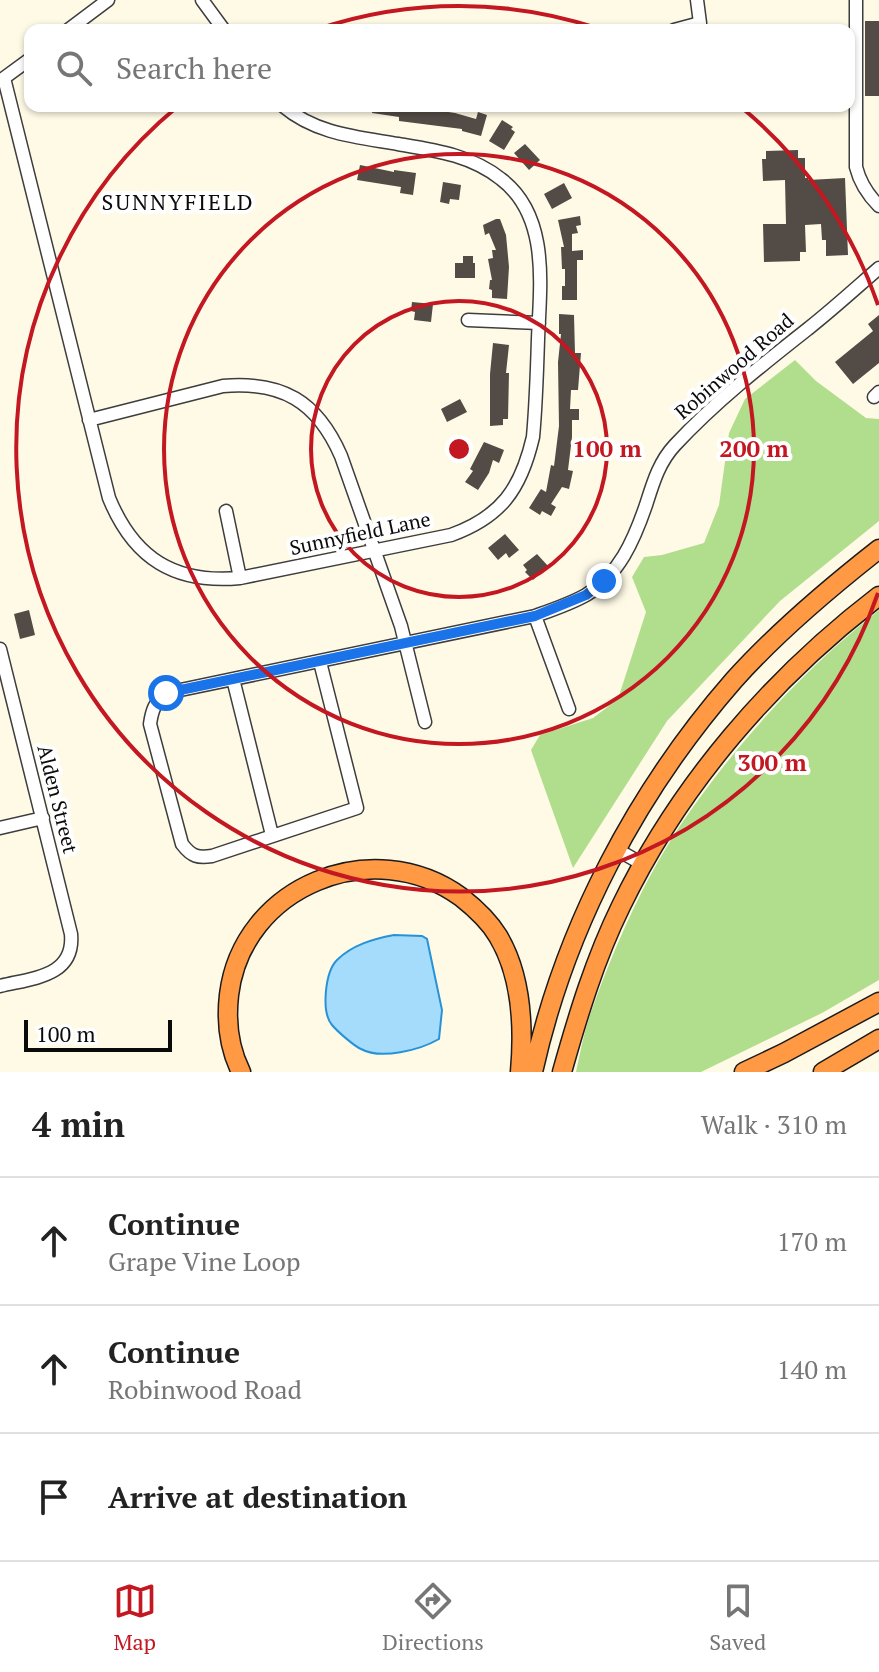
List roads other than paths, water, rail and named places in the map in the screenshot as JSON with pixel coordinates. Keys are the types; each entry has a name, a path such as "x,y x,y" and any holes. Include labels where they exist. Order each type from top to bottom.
{"highway":[{"path":"533,1072 576,935 616,849 673,756 736,678 807,608 879,549"},
{"path":"562,1072 584,997 621,906 699,779 751,715 794,669 879,596"},
{"path":"241,1072 232,1048 228,1004 237,961 246,942 283,899 305,885 334,874 379,870 423,876 441,884 470,904 497,934 506,951 518,991 522,1038 520,1072"},
{"path":"744,1072 879,1002"},
{"path":"771,1072 879,1010"},
{"path":"823,1072 879,1039"},
{"path":"841,1072 879,1046"}],"street":[{"path":"76,24 108,0"},
{"path":"202,0 220,24"},
{"path":"696,24 700,23 697,0"},
{"path":"856,0 856,167 862,184 879,206"},
{"path":"2,80 24,64"},
{"name":"Sunnyfield Lane","path":"2,80 113,508 142,551 158,564 199,579 240,578 451,535 470,528 505,502 519,483 533,437 540,259 529,216 519,197 503,179 478,164 454,155 332,132 311,125 290,112"},
{"name":"Robinwood Road","path":"272,835 212,856 198,858 190,854 182,844 150,724 158,699 166,693 535,616 586,595 604,581 622,560 636,535 658,471 674,446 750,374 879,268"},
{"path":"468,320 539,323"},
{"path":"89,420 223,386 257,385 274,389 292,396 309,408 333,438 394,604 425,722"},
{"path":"226,511 240,578"},
{"path":"535,616 569,709"},
{"name":"Alden Street","path":"0,649 72,947 68,958 58,969 0,986"},
{"path":"233,679 272,835 357,808 320,662"},
{"path":"0,828 43,818"},
{"path":"616,849 644,865"}],"water":[{"path":"394,935 427,939 442,1010 439,1039 422,1047 379,1054 354,1045 332,1025 326,1011 327,982 337,960 349,950"}],"district":[{"name":"SUNNYFIELD","path":"178,201"}]}
